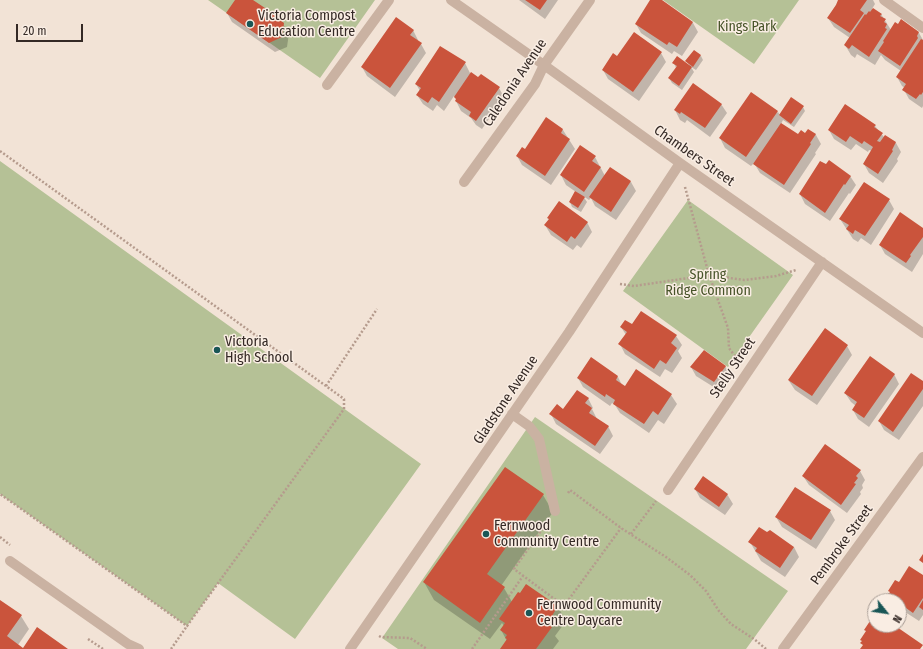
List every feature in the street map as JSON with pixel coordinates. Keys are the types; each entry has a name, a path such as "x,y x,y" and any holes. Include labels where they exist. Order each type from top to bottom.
{"street":[{"path":"327,85 389,0"},
{"name":"Chambers Street","path":"451,0 923,333"},
{"name":"Caledonia Avenue","path":"464,182 535,84 544,65 590,0"},
{"path":"884,0 923,28"},
{"name":"Gladstone Avenue","path":"350,649 569,332 680,163"},
{"name":"Stelly Street","path":"668,490 822,262"},
{"path":"512,414 529,426 540,438 555,511"},
{"name":"Pembroke Street","path":"783,649 923,457"},
{"path":"10,561 128,644 138,649"}],"path":[{"path":"0,151 344,399 344,409 171,649"},
{"path":"680,163 688,200 709,274 728,328 729,348 746,373"},
{"path":"602,280 634,286 709,274 744,280 776,276 822,262"},
{"path":"326,386 377,309"},
{"path":"621,528 564,606 514,569 570,490 621,528 666,557 690,576 706,591 719,611 730,624 754,639 766,649"},
{"path":"0,494 187,626"},
{"path":"631,534 656,500"},
{"path":"472,649 523,576"},
{"path":"381,637 410,638 426,649"}],"green space":[{"path":"208,0 375,0 320,78"},
{"name":"Kings Park","path":"663,0 799,0 754,64"},
{"path":"0,161 421,464 295,639 218,583 187,626 0,494"},
{"name":"Spring Ridge Common","path":"688,200 793,275 728,367 623,291"},
{"path":"535,417 788,591 746,649 398,649 382,638"}],"building":[{"path":"235,0 253,0 268,10 264,16 271,13 284,23 282,37 269,43 226,13"},
{"path":"525,0 547,0 540,10"},
{"path":"650,0 662,0 693,22 677,47 669,42 667,45 635,24"},
{"path":"838,0 867,0 860,10 864,13 850,33 827,18"},
{"path":"873,8 882,14 880,16 886,19 884,22 887,24 885,28 887,29 869,57 852,45 849,49 844,45 865,14 866,15 869,11 870,12"},
{"path":"396,17 414,30 410,35 422,43 390,88 361,67"},
{"path":"901,19 919,32 917,36 918,38 900,66 878,51 895,22 898,24"},
{"path":"634,32 662,52 633,92 602,70 613,53 617,56"},
{"path":"921,39 923,40 923,92 916,99 902,90 906,84 896,77"},
{"path":"440,46 466,62 439,102 432,97 428,103 416,95 421,88 415,84"},
{"path":"694,50 701,55 693,67 685,61"},
{"path":"677,56 692,67 679,86 668,78 677,66 672,63"},
{"path":"471,72 478,77 481,74 500,87 476,121 469,116 471,112 455,101 456,99 454,97"},
{"path":"693,83 722,104 705,128 681,112 680,114 674,110"},
{"path":"751,92 778,111 746,157 719,138"},
{"path":"791,97 804,106 791,124 779,115"},
{"path":"845,104 876,125 874,127 883,133 877,141 880,142 885,135 896,142 892,150 893,151 878,174 863,164 873,147 864,141 862,144 850,136 846,142 828,130"},
{"path":"546,117 563,129 561,133 570,139 545,176 516,156 522,147 525,149"},
{"path":"781,123 798,134 801,130 805,133 808,129 816,134 784,185 753,164"},
{"path":"580,145 596,156 592,161 601,167 584,192 560,175"},
{"path":"829,160 851,176 825,213 799,194 820,161 826,164"},
{"path":"610,167 631,181 611,212 589,197"},
{"path":"864,182 890,199 865,236 855,230 853,234 846,229 849,225 839,219"},
{"path":"575,191 585,197 578,208 569,202"},
{"path":"559,201 588,222 575,239 571,236 567,242 544,225"},
{"path":"900,212 923,228 923,237 906,263 879,245"},
{"path":"641,311 677,335 671,343 677,348 666,364 660,360 654,369 618,344 627,332 620,327 625,320 632,324"},
{"path":"825,328 848,345 812,396 788,380"},
{"path":"704,350 726,366 714,382 690,367"},
{"path":"870,356 895,374 864,418 852,410 857,402 844,393"},
{"path":"591,357 618,376 616,380 625,386 636,369 672,394 658,415 653,411 644,424 613,404 615,400 606,394 605,397 577,378"},
{"path":"911,373 923,381 923,389 893,432 878,421"},
{"path":"577,390 589,398 585,403 592,408 589,413 609,426 595,446 549,414 557,404 563,409"},
{"path":"825,444 861,470 856,476 858,478 854,483 856,484 841,505 802,476"},
{"name":"Fernwood Community Centre","path":"505,467 544,494 487,574 505,587 480,623 423,582"},
{"path":"703,476 728,494 719,507 694,489"},
{"path":"795,487 831,510 811,540 775,517"},
{"path":"759,527 767,532 770,530 794,547 780,568 755,551 757,548 748,542"},
{"path":"923,554 923,563 919,560"},
{"path":"909,566 923,575 923,598 913,613 907,609 907,593 889,593 888,591 895,580 899,582"},
{"name":"Fernwood Community Centre Daycare","path":"526,584 558,606 547,624 552,627 536,649 500,649 507,639 505,638 507,635 500,630 505,623 499,619 518,592 520,593"},
{"path":"0,600 22,615 7,636 23,648 37,627 68,649 0,649"},
{"path":"923,600 923,610 919,607"},
{"path":"867,626 867,633 906,633 923,645 920,649 860,649 863,645 860,643 862,641 860,640 866,631 864,630"}],"place":[{"name":"Victoria Compost Education Centre","path":"250,24"},
{"name":"Victoria High School","path":"217,350"},
{"name":"Fernwood Community Centre","path":"486,534"},
{"name":"Fernwood Community Centre Daycare","path":"529,613"}]}
